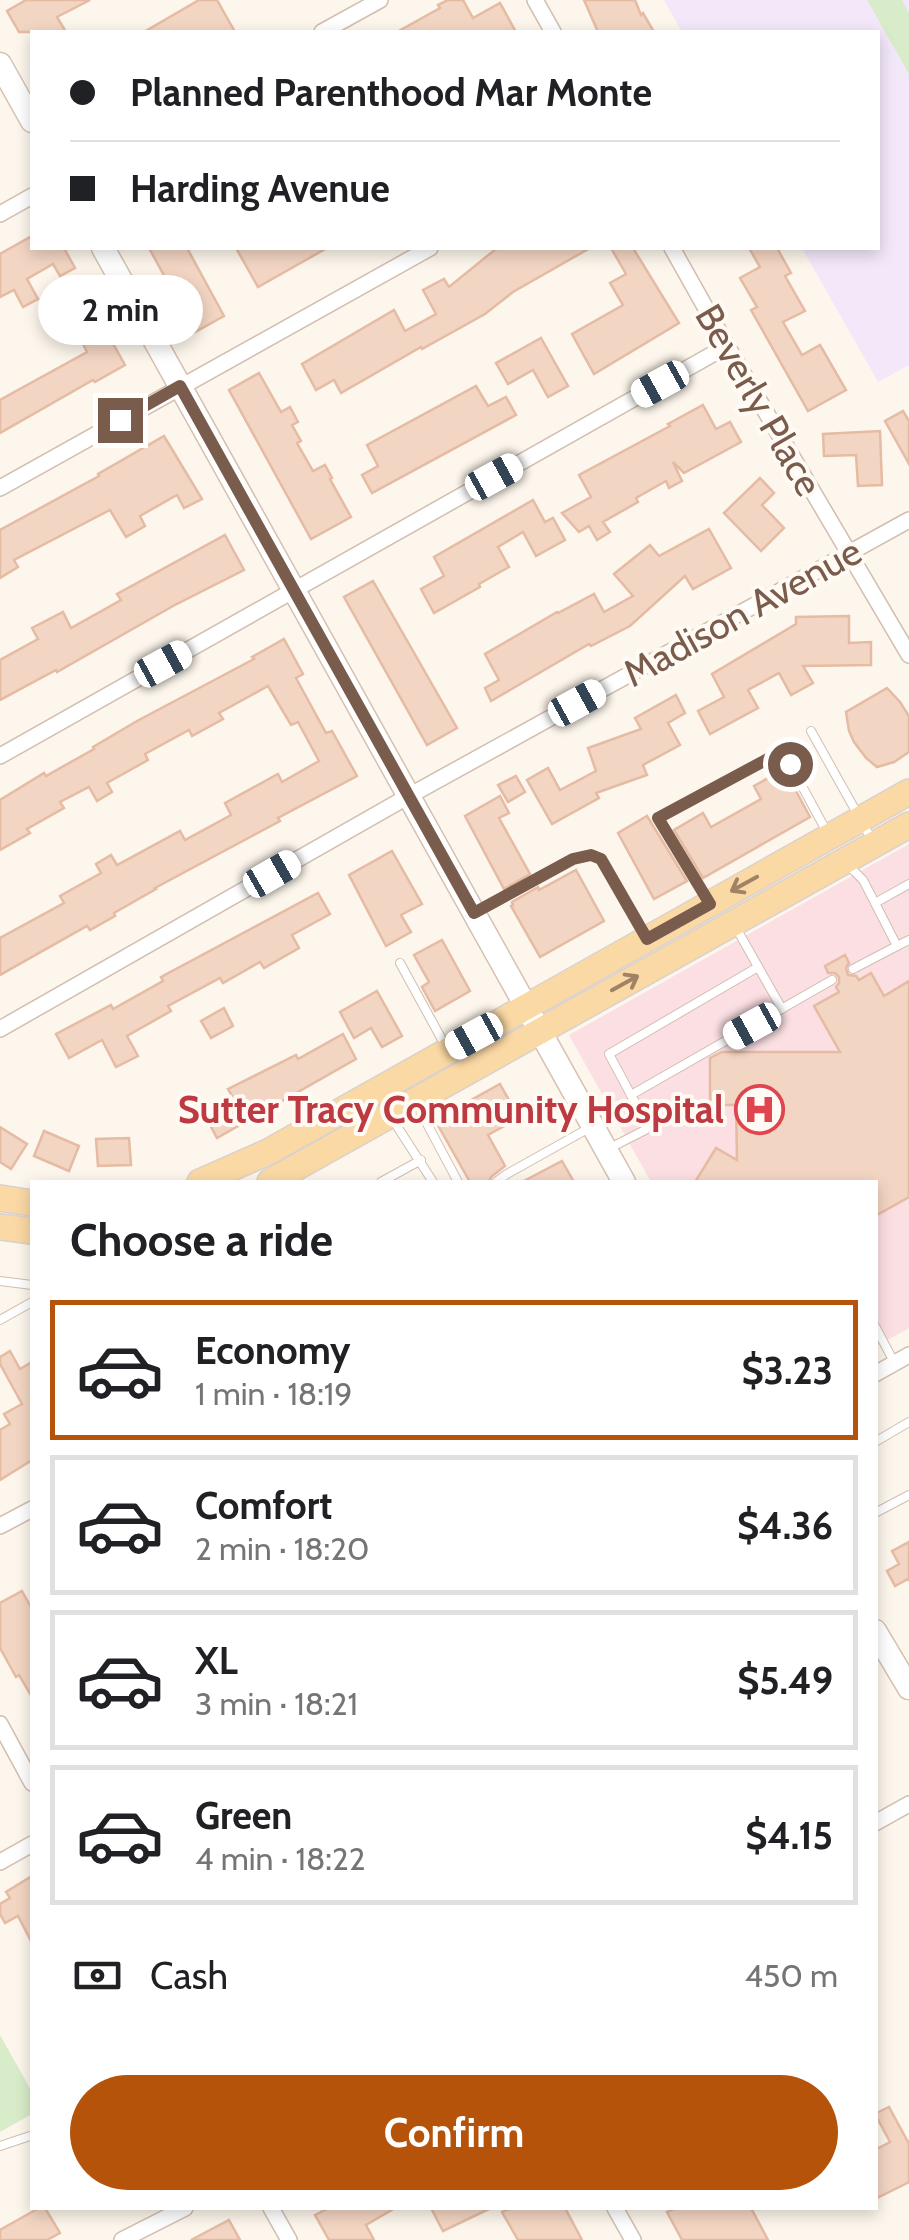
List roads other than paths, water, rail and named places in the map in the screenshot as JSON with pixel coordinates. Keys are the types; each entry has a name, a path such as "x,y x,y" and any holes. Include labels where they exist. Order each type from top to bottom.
{"main road":[{"path":"236,1176 448,1050 909,792"},
{"path":"274,1180 909,825"},
{"path":"0,1198 30,1202"},
{"path":"0,1227 30,1231"}],"street":[{"path":"326,30 380,0"},
{"path":"535,0 552,30"},
{"path":"2,70 30,118"},
{"path":"0,214 30,197"},
{"path":"104,250 623,1180"},
{"path":"0,488 426,250"},
{"name":"Beverly Place","path":"673,250 909,654"},
{"path":"0,756 727,346"},
{"name":"Madison Avenue","path":"0,1029 408,796 909,520"},
{"path":"878,1372 902,1359"},
{"path":"0,1526 30,1509"},
{"path":"878,1636 909,1686"},
{"path":"0,1724 30,1779"},
{"path":"878,1821 909,1804"},
{"path":"0,1862 30,1845"},
{"path":"122,2240 181,2210"},
{"path":"272,2210 289,2240"},
{"path":"616,2210 633,2240"}],"lane":[{"path":"810,731 875,844"},
{"path":"710,904 658,818 777,754 790,764 843,861 863,880 897,946"},
{"path":"474,913 573,859 591,855 601,859 647,939"},
{"path":"875,903 909,884"},
{"path":"733,923 782,1009"},
{"path":"853,969 909,940"},
{"path":"400,963 448,1050"},
{"path":"606,1150 648,1128 608,1054 758,966"},
{"path":"630,1095 832,980"},
{"path":"391,1116 432,1180"},
{"path":"425,1120 457,1180"},
{"path":"499,1180 593,1126"},
{"path":"385,1180 421,1160"},
{"path":"0,1282 30,1284"},
{"path":"0,1320 30,1303"},
{"path":"878,1330 902,1359"},
{"path":"878,1440 909,1422"},
{"path":"878,1508 909,1495"},
{"path":"0,2146 30,2136"}],"place":[{"name":"Sutter Tracy Community Hospital","path":"759,1109"}]}
